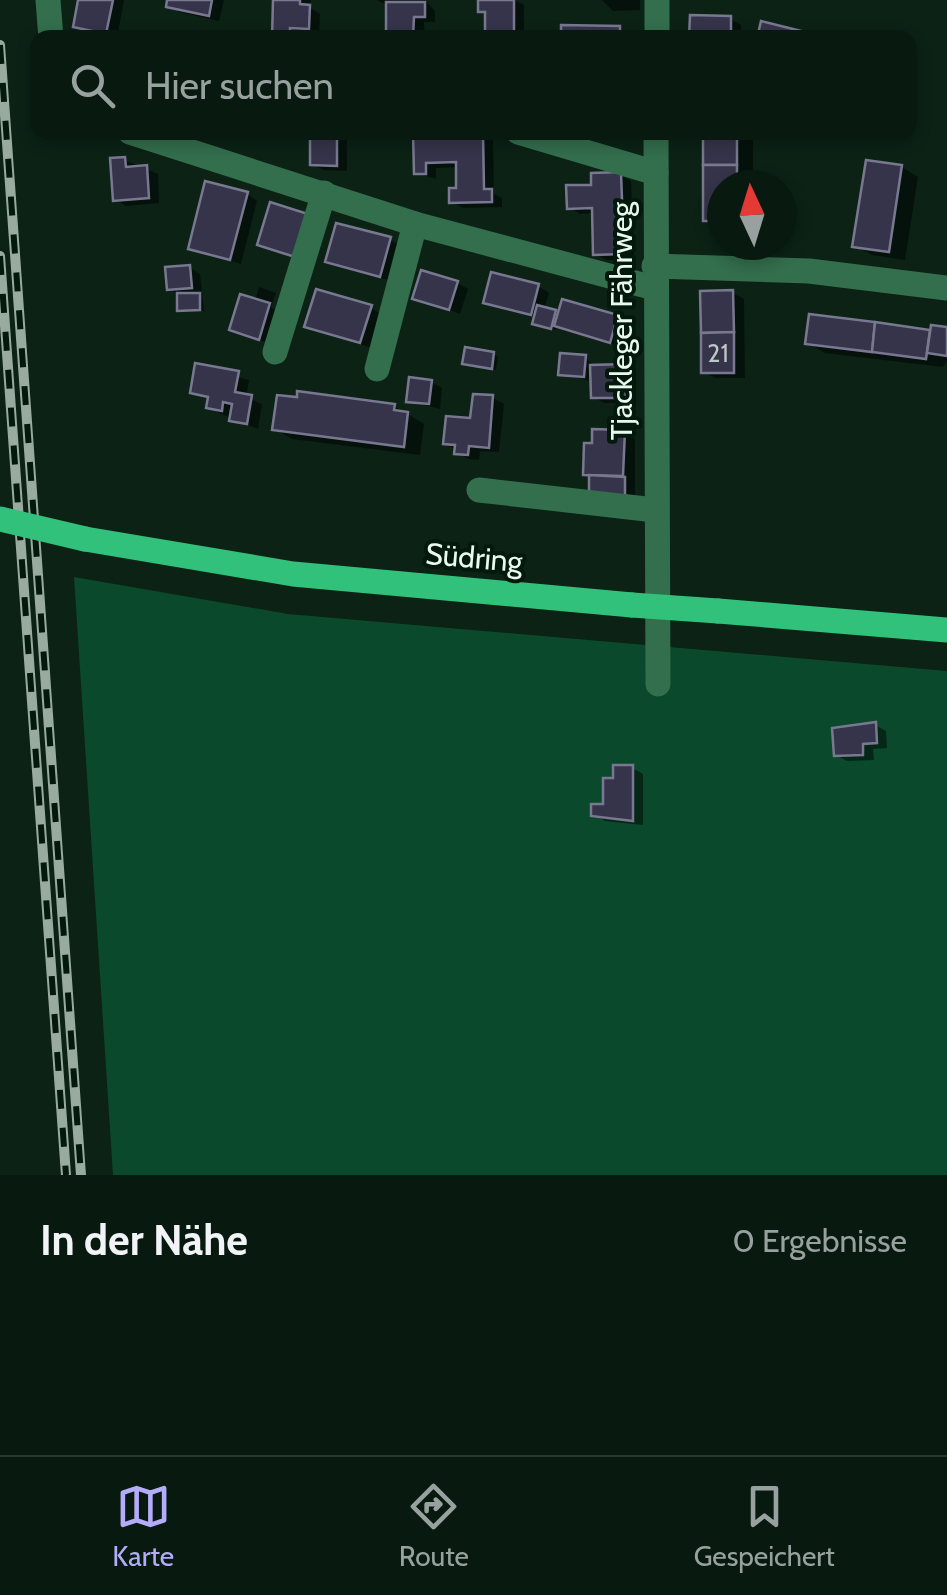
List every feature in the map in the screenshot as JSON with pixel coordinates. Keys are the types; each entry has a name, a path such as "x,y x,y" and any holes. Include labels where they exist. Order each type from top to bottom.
{"main road":[{"name":"Südring","path":"0,519 84,539 293,574 947,630"}],"street":[{"path":"48,0 50,30"},
{"path":"657,0 657,30"},
{"path":"155,140 415,224 654,277 809,271 947,288"},
{"path":"545,140 656,173"},
{"name":"Tjackleger Fährweg","path":"656,140 654,510 658,684"},
{"path":"274,352 324,193"},
{"path":"377,370 415,224"},
{"path":"479,490 654,510"}],"green space":[{"path":"74,577 288,614 947,671 947,1175 113,1175"}],"building":[{"path":"78,0 113,0 107,30 73,27"},
{"path":"167,0 212,0 209,16 166,7"},
{"path":"273,0 300,0 300,4 310,5 309,29 272,30"},
{"path":"478,0 514,0 514,30 485,30 485,12 478,12"},
{"path":"386,2 425,2 425,17 414,17 413,30 386,30"},
{"path":"690,15 731,16 731,30 689,30"},
{"path":"761,21 797,30 759,30"},
{"path":"561,25 620,26 620,30 561,30"},
{"path":"310,140 337,140 337,166 310,165"},
{"path":"413,140 483,140 484,189 492,189 492,202 449,203 449,188 456,188 456,162 426,163 426,174 414,174"},
{"path":"703,140 737,140 737,165 703,165"},
{"path":"125,157 126,167 147,165 149,198 113,201 110,158"},
{"path":"866,160 902,165 889,252 852,247"},
{"path":"703,165 737,165 737,170 707,170 707,221 703,221"},
{"path":"621,172 624,254 593,255 592,208 567,209 566,185 591,185 591,173"},
{"path":"205,181 248,192 230,260 188,249"},
{"path":"270,202 308,214 295,257 257,245"},
{"path":"336,223 391,237 380,277 325,262"},
{"path":"190,265 192,288 167,290 165,267"},
{"path":"421,270 458,281 449,310 412,299"},
{"path":"491,272 539,284 531,315 483,303"},
{"path":"316,289 372,305 360,343 304,327"},
{"path":"733,290 734,332 701,333 700,291"},
{"path":"177,293 200,293 200,310 177,311"},
{"path":"240,294 270,303 259,340 229,330"},
{"path":"562,299 618,315 610,343 554,326"},
{"path":"537,305 556,310 551,329 532,324"},
{"path":"809,314 875,322 872,352 805,344"},
{"path":"875,322 930,330 926,359 872,352"},
{"path":"931,325 947,327 947,356 927,353"},
{"path":"734,332 734,373 701,373 701,333"},
{"path":"465,347 494,352 492,369 462,364"},
{"path":"560,353 586,355 584,377 558,375"},
{"path":"195,363 239,371 235,392 252,395 247,424 229,421 232,404 223,402 222,411 206,408 208,397 190,393"},
{"path":"625,364 626,398 591,398 590,365"},
{"path":"409,377 432,380 429,404 406,402"},
{"path":"297,391 395,404 394,410 408,412 404,447 272,430 277,395 297,397"},
{"path":"473,394 493,395 489,448 469,446 468,455 454,454 455,445 443,444 446,416 470,418"},
{"path":"592,429 625,430 623,476 583,475 584,443 592,443"},
{"path":"589,475 625,477 625,496 589,495"},
{"path":"876,722 877,743 863,744 863,755 834,756 832,728"},
{"path":"613,765 633,765 633,821 591,816 591,804 603,804 603,778 613,778"}],"railway":[{"path":"0,45 81,1175"},
{"path":"0,256 66,1175"}]}
